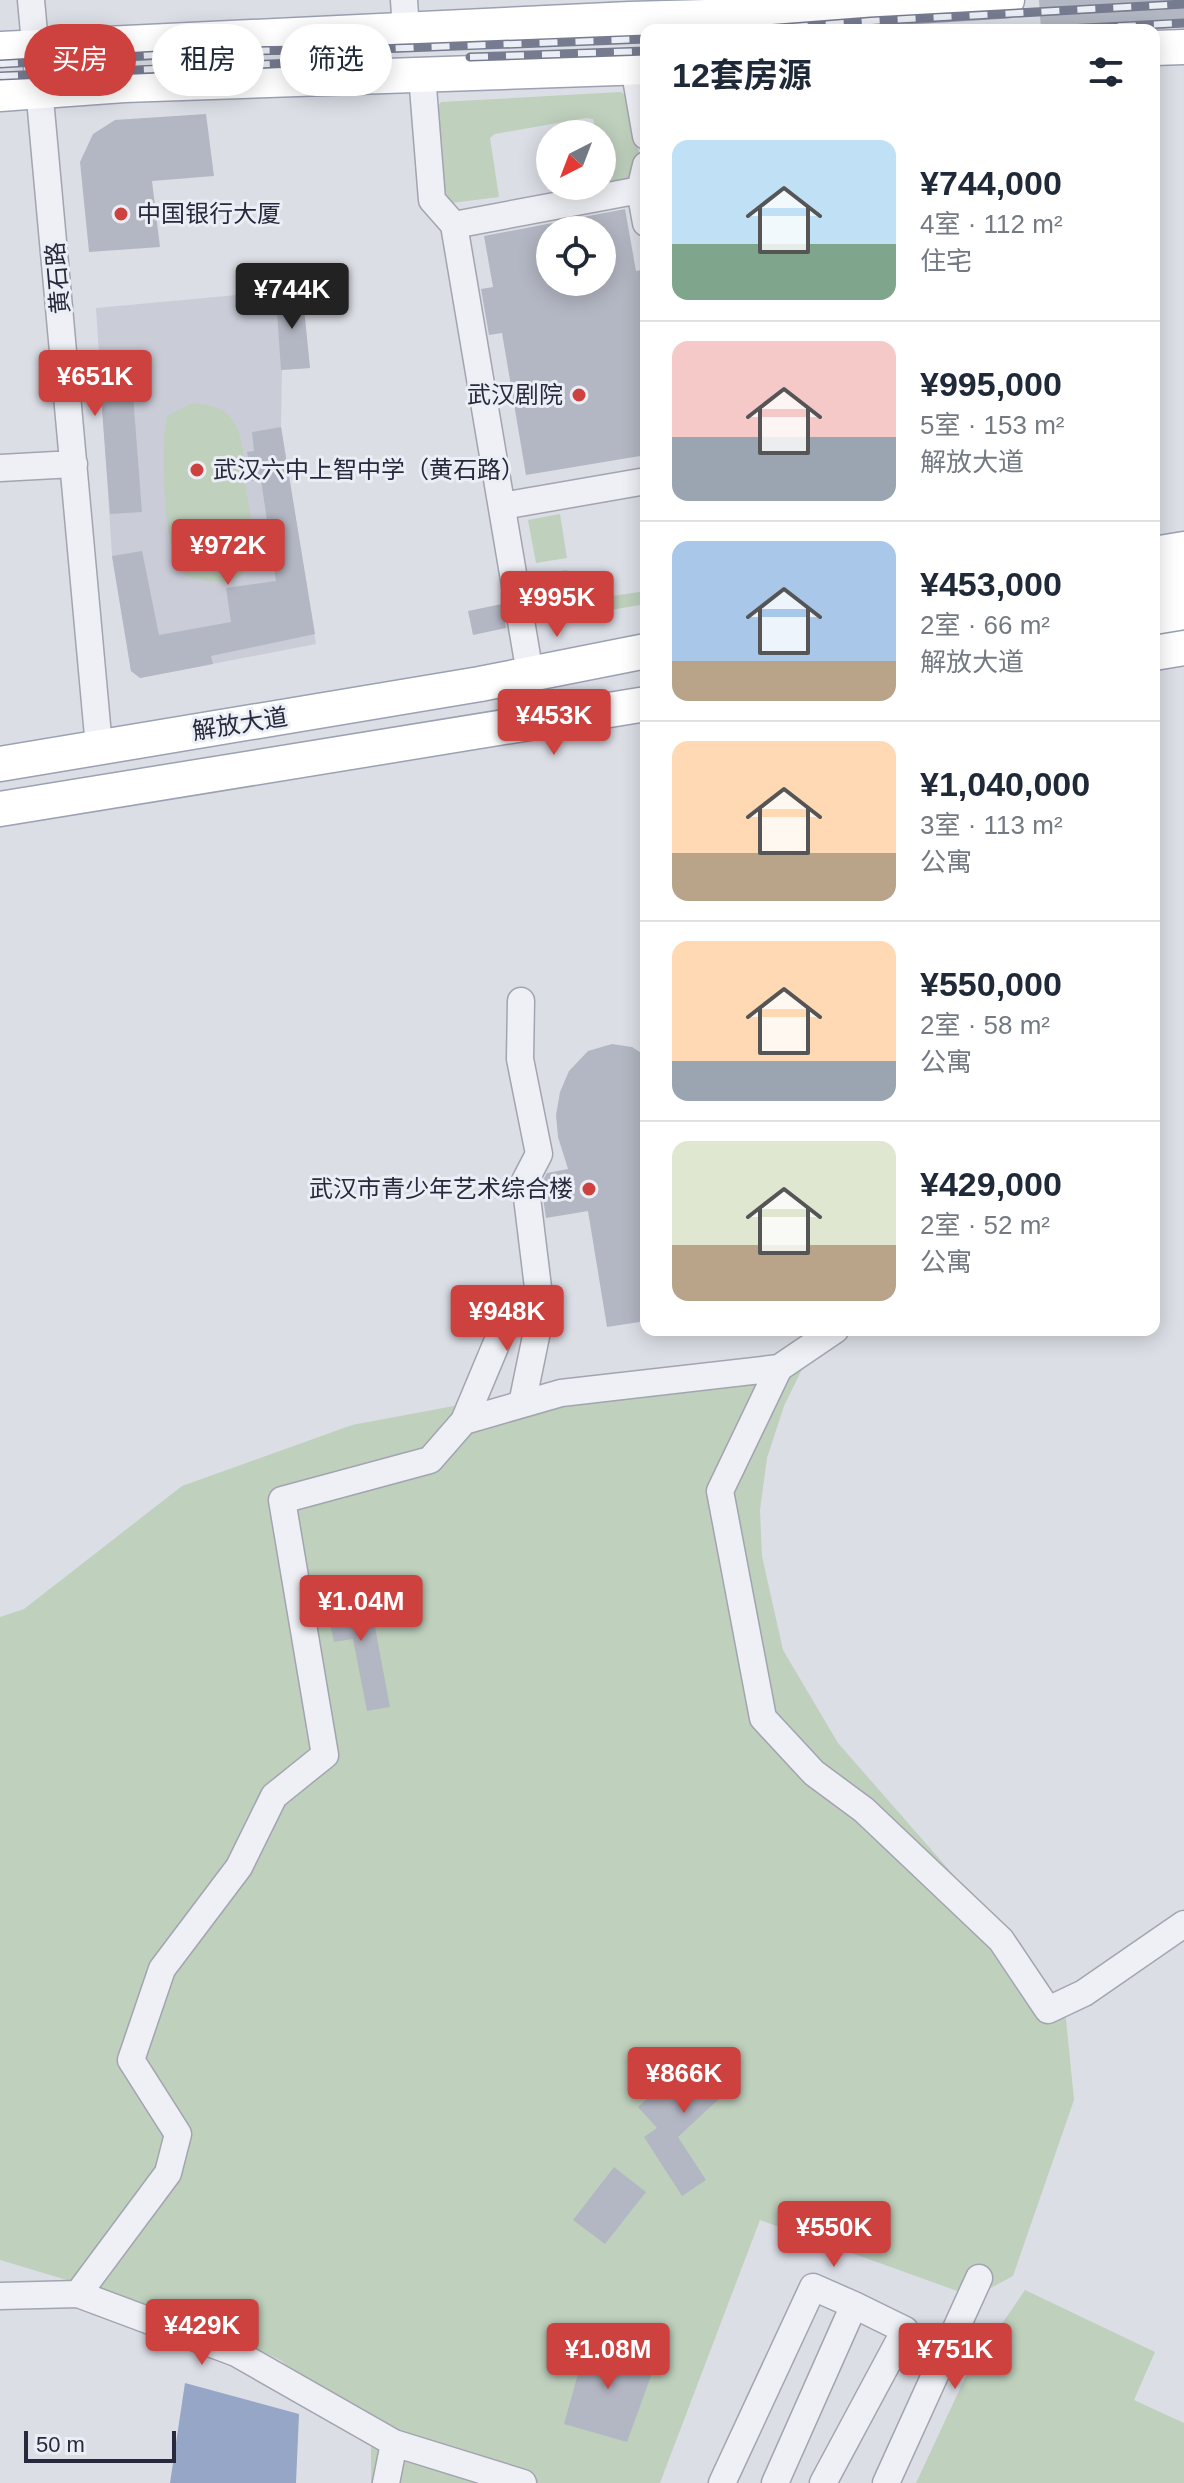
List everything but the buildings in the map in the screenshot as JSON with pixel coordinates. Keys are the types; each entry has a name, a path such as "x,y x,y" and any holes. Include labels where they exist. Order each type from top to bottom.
{"main road":[{"path":"136,38 405,15 763,15 1007,0"},
{"path":"1160,48 1184,47"},
{"path":"0,49 24,48"},
{"path":"136,85 640,67"},
{"path":"0,94 24,93"},
{"path":"1160,553 1184,549"},
{"path":"1160,587 1184,582"},
{"path":"1160,616 1184,612"},
{"path":"1160,652 1184,648"},
{"name":"解放大道","path":"0,764 480,684 640,652"},
{"name":"解放大道","path":"480,684 640,664"},
{"name":"解放大道","path":"0,809 640,705"},
{"name":"解放大道","path":"458,736 640,721"}],"street":[{"name":"黄石路","path":"31,0 33,24"},
{"path":"422,75 432,200 454,225 530,674"},
{"name":"黄石路","path":"41,96 99,747"},
{"path":"454,225 640,178"},
{"path":"0,468 74,464"},
{"path":"502,506 640,482"},
{"path":"521,1001 520,1059 539,1154 525,1181 541,1312 522,1404"},
{"path":"78,2294 168,2173 178,2134 131,2060 162,1969 239,1867 274,1796 325,1755 282,1500 430,1460 464,1421 508,1316 541,1312"},
{"path":"464,1421 561,1393 779,1368 826,1336"},
{"path":"779,1368 720,1491 763,1718 814,1773 864,1810 1001,1940 1048,2010 1084,1993 1184,1924"},
{"path":"886,2483 979,2278"},
{"path":"722,2483 813,2287 905,2330 823,2483"},
{"path":"0,2296 78,2294 236,2353 394,2443 523,2483"},
{"path":"775,2483 854,2305"},
{"path":"386,2483 394,2443"}],"shaded area":[{"name":"武汉六中上智中学（黄石路）","path":"302,289 310,368 282,370 281,427 316,644 140,678 131,671 112,556 96,308"}],"green space":[{"path":"621,92 630,98 640,170 637,177 616,180 616,120 536,120 536,127 495,134 490,138 499,197 451,203 438,194 434,112 441,102"},
{"path":"192,403 221,409 238,429 242,446 254,549 245,571 238,577 219,582 186,576 174,554 168,524 164,485 167,416"},
{"path":"560,514 567,558 536,563 528,520"},
{"path":"567,570 572,602 640,592 640,605 546,621 537,575"},
{"path":"809,1355 784,1406 767,1458 760,1510 762,1556 783,1650 838,1743 1047,1982 1066,2019 1074,2100 1013,2276 974,2297 760,2220 660,2483 371,2483 371,2444 355,2418 280,2360 187,2316 0,2260 0,1617 24,1609 182,1486 352,1425 550,1388"},
{"path":"1025,2290 1155,2352 1134,2400 1184,2423 1184,2483 916,2483 965,2378"}],"water":[{"path":"185,2383 299,2414 296,2483 170,2483"}],"railway":[{"path":"832,24 1184,4"},
{"path":"1160,24 1184,23"},
{"path":"0,64 227,51 640,39"},
{"path":"470,57 640,51"},
{"path":"0,76 280,64"}],"place":[{"name":"中国银行大厦","path":"121,214"},
{"name":"武汉剧院","path":"579,395"},
{"name":"武汉六中上智中学（黄石路）","path":"197,470"},
{"name":"武汉市青少年艺术综合楼","path":"589,1189"}]}
